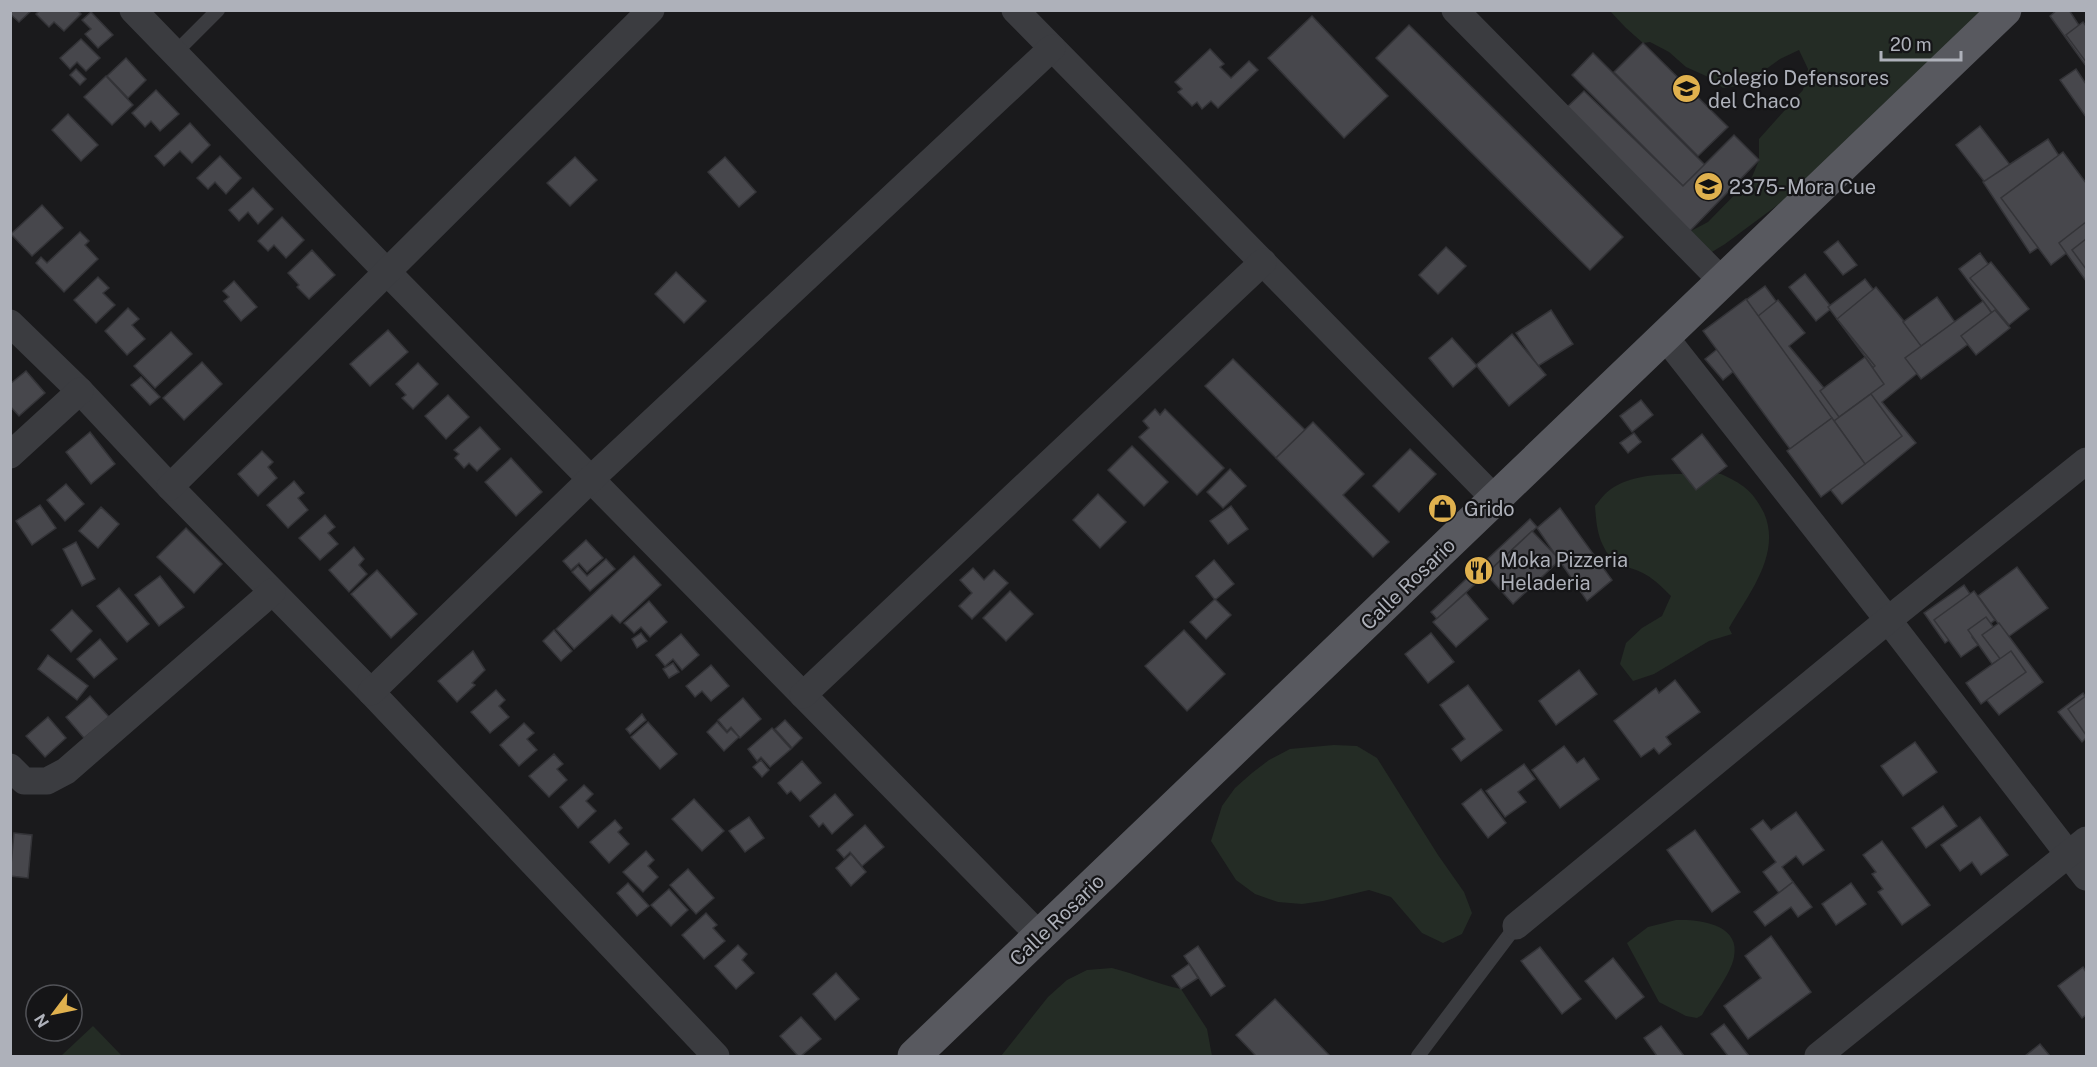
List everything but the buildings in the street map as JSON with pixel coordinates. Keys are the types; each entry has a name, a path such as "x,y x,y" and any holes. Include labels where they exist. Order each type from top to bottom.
{"main road":[{"name":"Calle Rosario","path":"914,1056 2005,10"}],"street":[{"path":"134,10 387,272 1040,936"},
{"path":"170,487 651,10"},
{"path":"1015,10 1496,500"},
{"path":"1455,10 1723,282"},
{"path":"371,692 591,479 1052,48"},
{"path":"803,695 1263,262"},
{"path":"10,323 80,391 170,487 371,692 716,1056"},
{"path":"1665,337 1888,620 2078,847 2086,877"},
{"path":"10,455 80,391"},
{"path":"1516,926 1888,620 2086,461"},
{"path":"10,767 24,781 47,781 66,771 272,592"},
{"path":"1818,1056 2078,847"}],"lane":[{"path":"175,53 218,10"},
{"path":"1418,1056 1516,926"}],"shaded area":[{"path":"1610,11 1997,11 1795,192 1725,244 1689,266 1689,232 1708,222 1752,177 1759,160 1759,139 1803,90 1808,69 1799,50 1780,59 1744,85 1723,88 1706,76 1686,67 1669,52 1650,42 1643,43"},
{"path":"1664,474 1721,474 1747,489 1764,513 1769,544 1760,574 1729,628 1732,634 1709,641 1654,674 1633,681 1620,664 1626,643 1642,628 1662,616 1671,596 1646,575 1615,564 1605,550 1600,537 1595,506 1611,489 1635,478"},
{"path":"1334,745 1357,746 1377,758 1464,892 1472,913 1462,934 1443,943 1422,933 1391,897 1369,890 1302,904 1278,902 1255,894 1236,880 1211,841 1222,806 1235,788 1269,760 1290,749"},
{"path":"1676,920 1696,921 1716,926 1731,937 1734,946 1734,957 1729,971 1702,1015 1697,1018 1686,1016 1659,1002 1627,943 1648,927"},
{"path":"1112,968 1181,989 1207,1029 1212,1056 1001,1056 1048,997 1067,980 1087,970"},
{"path":"93,1026 122,1056 61,1056 75,1043 84,1043 84,1034"}],"place":[{"name":"Colegio Defensores del Chaco","path":"1687,89"},
{"name":"2375- Mora Cue","path":"1708,187"},
{"name":"Grido","path":"1443,509"},
{"name":"Moka Pizzeria Heladeria","path":"1479,571"}]}
